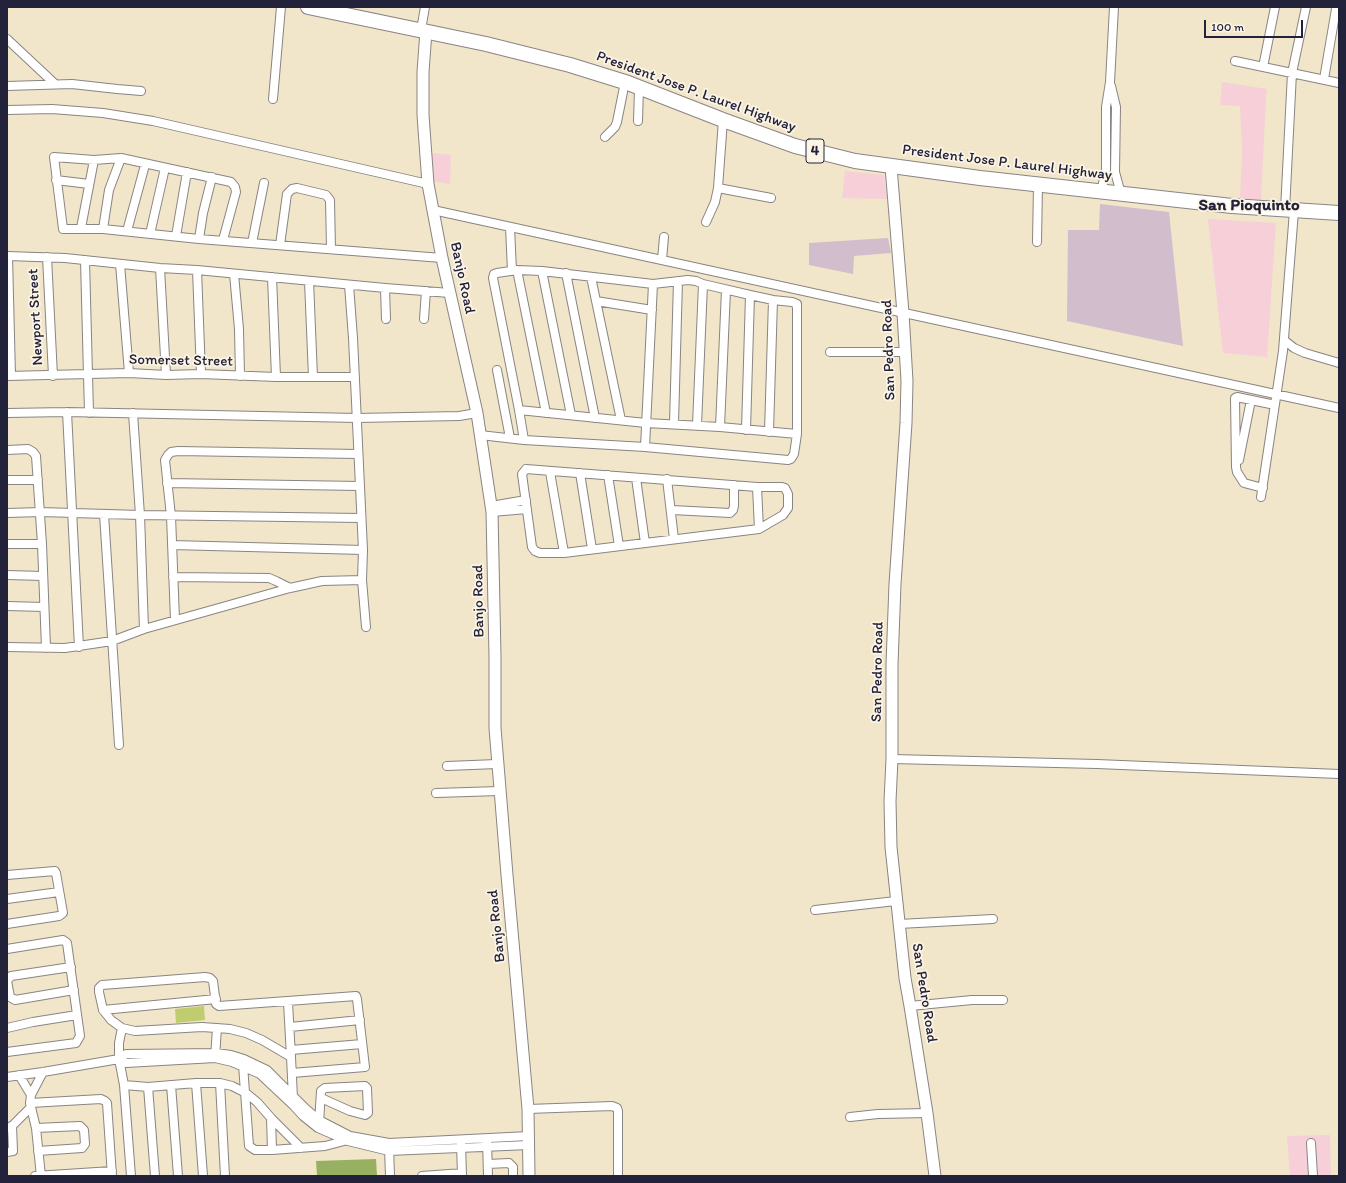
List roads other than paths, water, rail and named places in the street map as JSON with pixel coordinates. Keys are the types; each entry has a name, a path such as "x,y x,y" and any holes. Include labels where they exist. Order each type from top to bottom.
{"highway":[{"name":"President Jose P. Laurel Highway","path":"308,7 515,50 570,65 625,82 795,146 855,161 891,167 1101,192 1232,206 1339,213"}],"street":[{"path":"273,100 281,7"},
{"path":"424,30 425,7"},
{"path":"1101,192 1106,170 1106,107 1110,82 1114,7"},
{"path":"1263,68 1276,7"},
{"path":"1275,405 1237,397 1235,398 1237,472 1244,483 1262,492 1277,395 1284,340 1292,73 1306,7"},
{"path":"1324,79 1335,9"},
{"name":"Banjo Road","path":"424,30 423,116 428,184 442,258 477,413 492,509 495,728 499,791 528,1109 529,1176"},
{"path":"7,38 56,84"},
{"path":"1235,61 1339,83"},
{"path":"605,137 615,127 617,122 625,82"},
{"path":"1110,82 1116,107 1115,172 1121,194"},
{"path":"7,86 72,84 141,91"},
{"path":"638,121 639,88"},
{"path":"1106,107 1116,107"},
{"path":"7,110 52,109 103,113 153,121 428,184"},
{"path":"706,222 715,202 718,188 723,120"},
{"path":"223,240 236,192 235,187 231,182 121,158 94,160 54,157 63,228 103,229 199,239 442,258"},
{"path":"103,229 109,190 121,158"},
{"path":"81,228 88,184 94,160"},
{"path":"127,231 145,164"},
{"name":"San Pedro Road","path":"891,167 906,352 906,423 895,584 892,664 892,759 890,801 891,847 905,978 928,1113 935,1176"},
{"path":"150,234 165,168"},
{"path":"176,236 187,172"},
{"path":"199,239 203,213 212,177"},
{"path":"56,180 88,184"},
{"path":"252,243 264,183"},
{"path":"1037,242 1038,185"},
{"path":"280,245 287,194 292,189 297,188 326,195 330,200 331,249"},
{"path":"718,188 770,198"},
{"path":"433,210 1339,408"},
{"path":"510,227 514,270 546,413"},
{"path":"662,260 664,237"},
{"path":"9,376 7,256 85,260 160,268 450,293"},
{"name":"Newport Street","path":"47,257 53,376"},
{"path":"85,260 89,413"},
{"path":"120,264 129,373"},
{"path":"160,268 166,375"},
{"path":"197,270 201,374"},
{"path":"480,435 524,440 646,447 788,460 793,457 794,454 796,434 797,304 726,290 696,281 678,281 653,284 542,271 514,270 494,274 493,278 520,410 524,440"},
{"path":"542,271 571,415"},
{"path":"234,274 239,330 240,376"},
{"path":"566,274 595,418"},
{"path":"591,277 621,420"},
{"path":"272,278 276,377"},
{"path":"309,281 312,377"},
{"path":"674,423 678,281"},
{"path":"646,447 653,284"},
{"path":"697,425 703,284"},
{"path":"349,285 364,550 362,580 366,627"},
{"path":"385,288 386,319"},
{"path":"720,427 726,290"},
{"path":"424,319 426,291"},
{"path":"746,430 750,295"},
{"path":"769,432 773,300"},
{"path":"596,301 652,310"},
{"path":"1284,340 1294,348 1305,353 1339,363"},
{"path":"830,352 906,352"},
{"path":"497,370 510,438"},
{"name":"Somerset Street","path":"9,376 129,373 276,377 355,377"},
{"path":"1237,472 1251,400"},
{"path":"520,410 646,423 674,423 796,434"},
{"path":"7,413 67,412 357,418 459,416 477,413"},
{"path":"67,412 79,647"},
{"path":"133,413 140,515 144,629"},
{"path":"7,450 28,449 36,456 41,512 46,648"},
{"path":"174,620 171,516 165,460 171,452 358,454"},
{"path":"526,469 550,472 580,472 636,478 667,479 757,487 782,487 785,488 788,494 788,508 786,512 759,529 564,553 540,553 535,551 532,547 522,474 523,472 526,469"},
{"path":"550,472 564,553"},
{"path":"580,472 592,549"},
{"path":"608,475 619,546"},
{"path":"636,478 645,543"},
{"path":"667,479 672,510 674,539"},
{"path":"7,480 38,480"},
{"path":"167,483 360,486"},
{"path":"672,510 730,513 734,506 734,485"},
{"path":"757,487 759,529"},
{"path":"492,509 526,500"},
{"path":"492,509 527,510"},
{"path":"7,513 41,512 171,516 361,518"},
{"path":"104,514 119,745"},
{"path":"7,544 42,544"},
{"path":"172,545 364,550"},
{"path":"7,576 43,576"},
{"path":"173,578 269,578 276,580 290,588"},
{"path":"7,647 79,647 112,641 174,620 290,588 322,581 362,580"},
{"path":"7,606 44,607"},
{"path":"892,759 1097,764 1339,774"},
{"path":"447,766 497,764"},
{"path":"436,793 499,791"},
{"path":"7,875 55,871 63,912 59,916 7,924"},
{"path":"7,899 59,892"},
{"path":"815,910 896,901"},
{"path":"899,924 993,919"},
{"path":"7,949 63,940 67,943 80,1036 76,1043 7,1052"},
{"path":"70,967 11,976 7,981 10,997 15,1000 74,990"},
{"path":"292,1073 365,1067 356,996 219,1006 216,1004 213,981 210,978 205,977 102,985 99,988 104,1010 111,1020 122,1028 135,1030 230,1029 246,1033 291,1054 362,1044"},
{"path":"104,1010 216,999"},
{"path":"910,1006 972,1000 1003,1000"},
{"path":"288,1002 293,1105"},
{"path":"7,1028 77,1015"},
{"path":"290,1027 360,1020"},
{"path":"122,1028 119,1043 119,1059 124,1085 131,1176"},
{"path":"216,1056 217,1028"},
{"path":"7,1077 119,1059 126,1054 171,1058 216,1056 232,1062 244,1062 267,1070 293,1095 319,1124"},
{"path":"244,1062 249,1146 255,1150 301,1148 325,1146 349,1138"},
{"path":"244,1062 260,1074 303,1116 349,1138 389,1147 529,1141"},
{"path":"7,1152 14,1151 9,1127 31,1102 43,1072"},
{"path":"18,1075 31,1102 36,1128 41,1176"},
{"path":"124,1085 148,1087 196,1083 220,1083 232,1086 246,1093 257,1102 301,1148"},
{"path":"196,1083 203,1176"},
{"path":"220,1083 225,1176"},
{"path":"171,1085 178,1176"},
{"path":"319,1124 321,1091 323,1089 363,1085 367,1088 368,1113 365,1115 350,1111 321,1098"},
{"path":"148,1087 155,1176"},
{"path":"31,1102 101,1099 105,1101 107,1103 112,1174 35,1176"},
{"path":"528,1109 612,1106 616,1108 618,1111 618,1176"},
{"path":"850,1117 878,1114 928,1113"},
{"path":"271,1118 272,1150"},
{"path":"36,1128 80,1126 84,1130 85,1144 82,1148 38,1151"},
{"path":"487,1142 488,1176"},
{"path":"422,1176 462,1175 461,1144"},
{"path":"1311,1144 1313,1176"},
{"path":"389,1147 390,1176"},
{"path":"488,1164 509,1163 513,1167 513,1176"}],"district":[{"name":"San Pioquinto","path":"1249,206"}]}
